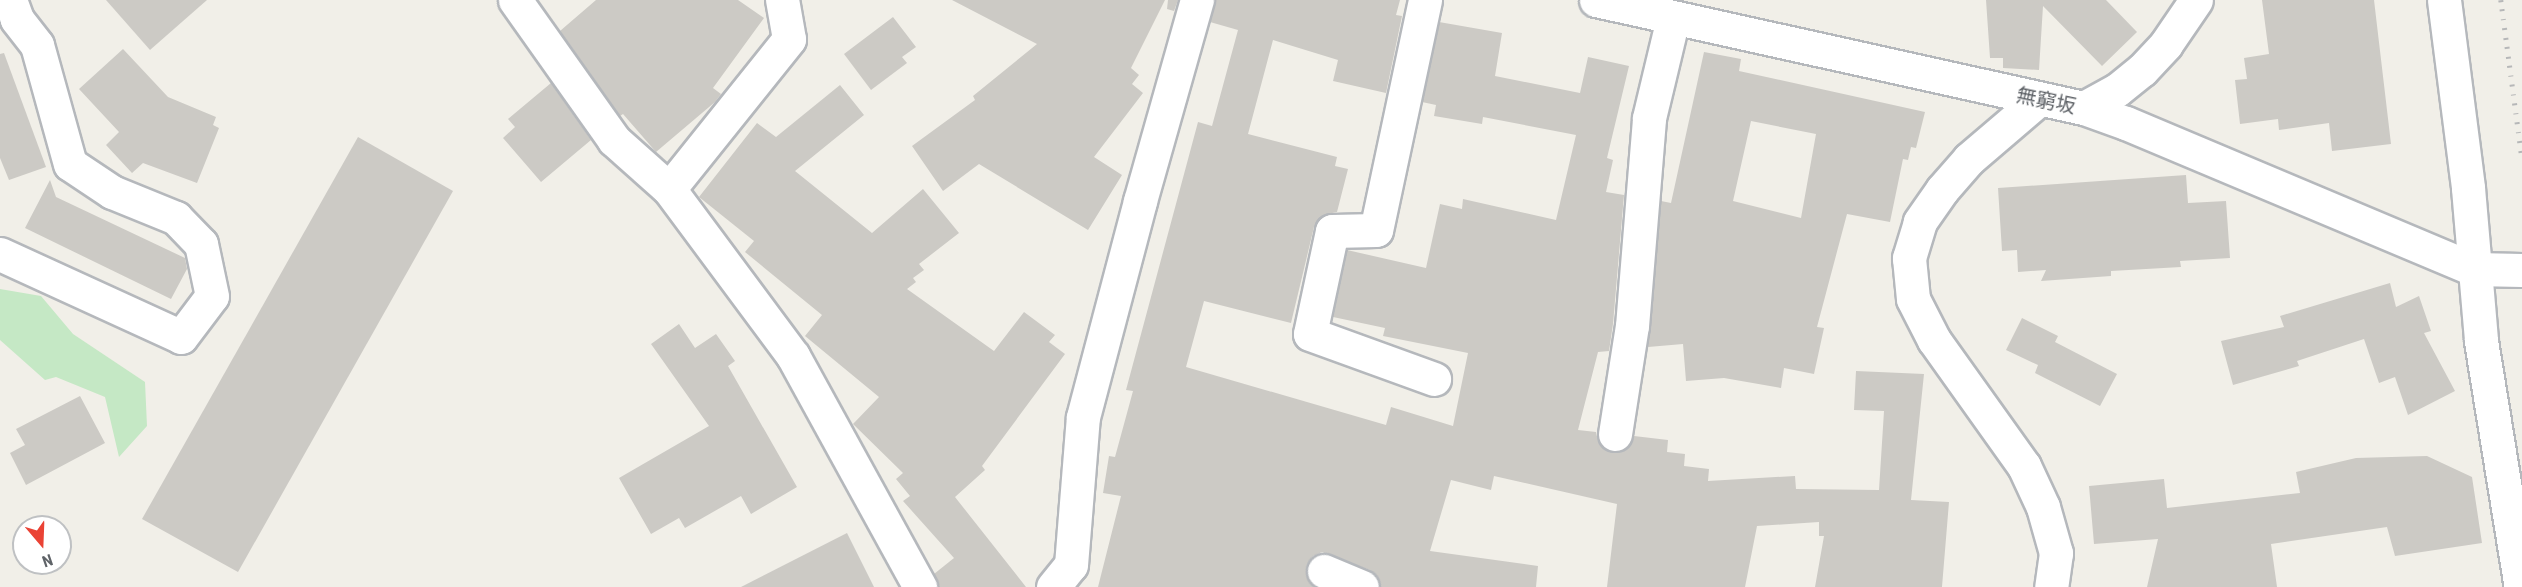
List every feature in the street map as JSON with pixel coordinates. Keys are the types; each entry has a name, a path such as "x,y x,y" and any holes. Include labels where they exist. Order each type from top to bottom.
{"street":[{"path":"0,254 181,337 212,296 201,244 176,218 112,192 70,164 37,45 17,19 10,0"},
{"path":"515,0 614,140 669,189 792,356 920,587"},
{"path":"669,189 789,39 782,0"},
{"path":"1053,587 1071,565 1083,417 1140,201 1197,0"},
{"path":"1425,0 1376,230 1332,231 1310,334 1434,379"},
{"name":"無窮坂","path":"1596,0 2038,100 2084,108 2126,123 2474,269"},
{"path":"2084,108 2117,90 2142,70 2166,45 2196,0"},
{"path":"2444,0 2468,188 2474,269 2493,423 2521,587"},
{"path":"1615,434 1632,326 1649,118 1673,18"},
{"path":"2038,100 1969,159 1942,190 1920,222 1909,258 1913,299 1934,340 2024,466 2043,507 2056,553 2051,587"},
{"path":"2474,269 2522,270"},
{"path":"1324,571 1362,587"}],"green space":[{"path":"0,289 41,296 73,334 145,382 147,426 119,457 105,397 56,377 45,380 0,340"}],"building":[{"path":"106,0 207,0 150,50"},
{"path":"596,0 738,0 764,18 713,88 721,94 715,102 656,152 623,114 620,116 560,31"},
{"path":"952,0 1165,0 1131,68 1139,75 1132,84 1143,93 1094,157 1122,175 1088,230 979,164 943,191 912,146 975,100 973,96 1037,44"},
{"path":"1168,0 1178,0 1174,11 1167,9"},
{"path":"1215,0 1400,0 1396,15 1402,16 1386,93 1333,81 1338,60 1273,40 1248,134 1337,157 1335,166 1348,169 1337,212 1323,215 1314,227 1291,323 1204,301 1186,367 1386,425 1391,407 1453,426 1468,353 1383,336 1385,328 1333,317 1347,250 1426,268 1440,204 1462,209 1463,199 1556,220 1576,135 1483,117 1482,124 1434,116 1436,105 1422,102 1439,22 1502,33 1495,76 1580,93 1588,57 1629,66 1607,158 1613,160 1606,192 1624,195 1613,324 1609,351 1598,352 1578,430 1596,432 1603,448 1613,453 1621,452 1629,446 1634,436 1668,440 1667,452 1685,454 1684,466 1709,469 1708,481 1795,476 1796,489 1879,490 1884,411 1854,410 1856,371 1924,374 1911,500 1949,502 1942,587 1815,587 1824,536 1819,536 1819,522 1757,526 1745,587 1607,587 1617,504 1494,476 1491,490 1451,480 1430,551 1538,566 1536,587 1380,587 1377,576 1370,570 1322,552 1313,556 1307,564 1306,574 1315,587 1098,587 1121,496 1103,493 1109,456 1115,457 1133,391 1126,390 1198,122 1212,126 1238,30 1210,22"},
{"path":"1986,0 2106,0 2137,32 2102,66 2043,6 2039,70 2003,68 2003,58 1990,58"},
{"path":"2262,0 2374,0 2391,144 2332,151 2329,123 2279,130 2278,119 2240,124 2235,80 2247,79 2244,58 2269,54"},
{"path":"893,17 916,47 902,57 907,63 871,90 844,54"},
{"path":"123,49 168,97 216,117 213,125 219,128 197,183 143,163 132,173 106,145 119,132 79,89"},
{"path":"1704,52 1741,59 1739,71 1925,112 1916,148 1911,147 1908,160 1903,159 1890,222 1847,214 1817,327 1824,328 1814,374 1784,368 1781,388 1724,378 1686,381 1683,344 1648,347 1661,201 1671,203","holes":["1751,121 1816,134 1801,218 1733,201"]},
{"path":"4,53 46,167 9,180 0,158 0,54"},
{"path":"551,83 591,140 541,182 503,138 515,127 508,119"},
{"path":"840,85 864,115 795,171 872,233 923,189 959,233 919,264 924,270 913,278 916,282 907,289 994,351 1024,312 1055,335 1049,342 1065,354 982,466 985,470 955,497 1026,587 939,587 934,574 954,558 903,501 910,496 896,479 903,473 853,424 879,397 805,336 822,315 745,252 754,241 699,197 757,123 776,137"},
{"path":"358,137 453,191 238,572 142,519"},
{"path":"2186,175 2188,203 2226,201 2230,258 2180,261 2181,267 2111,271 2111,276 2041,281 2046,270 2018,272 2017,250 2002,251 1998,188"},
{"path":"50,180 56,197 185,258 187,269 171,299 25,228"},
{"path":"2390,283 2396,307 2419,296 2431,331 2424,333 2455,391 2408,415 2395,377 2379,383 2364,339 2297,361 2299,366 2233,385 2221,341 2284,327 2280,316"},
{"path":"2022,318 2058,336 2055,342 2117,374 2100,406 2035,373 2038,365 2006,350"},
{"path":"679,324 695,348 716,334 735,361 728,366 797,487 751,514 741,496 685,528 679,518 651,534 619,478 709,426 651,344"},
{"path":"80,396 105,443 26,485 10,453 25,445 16,429"},
{"path":"2427,456 2472,477 2482,543 2395,556 2387,527 2271,544 2277,587 2147,587 2158,539 2094,544 2089,486 2164,479 2167,508 2300,493 2296,472 2356,458"},
{"path":"847,533 874,587 741,587"}],"railway":[{"path":"2501,0 2522,158"}]}
